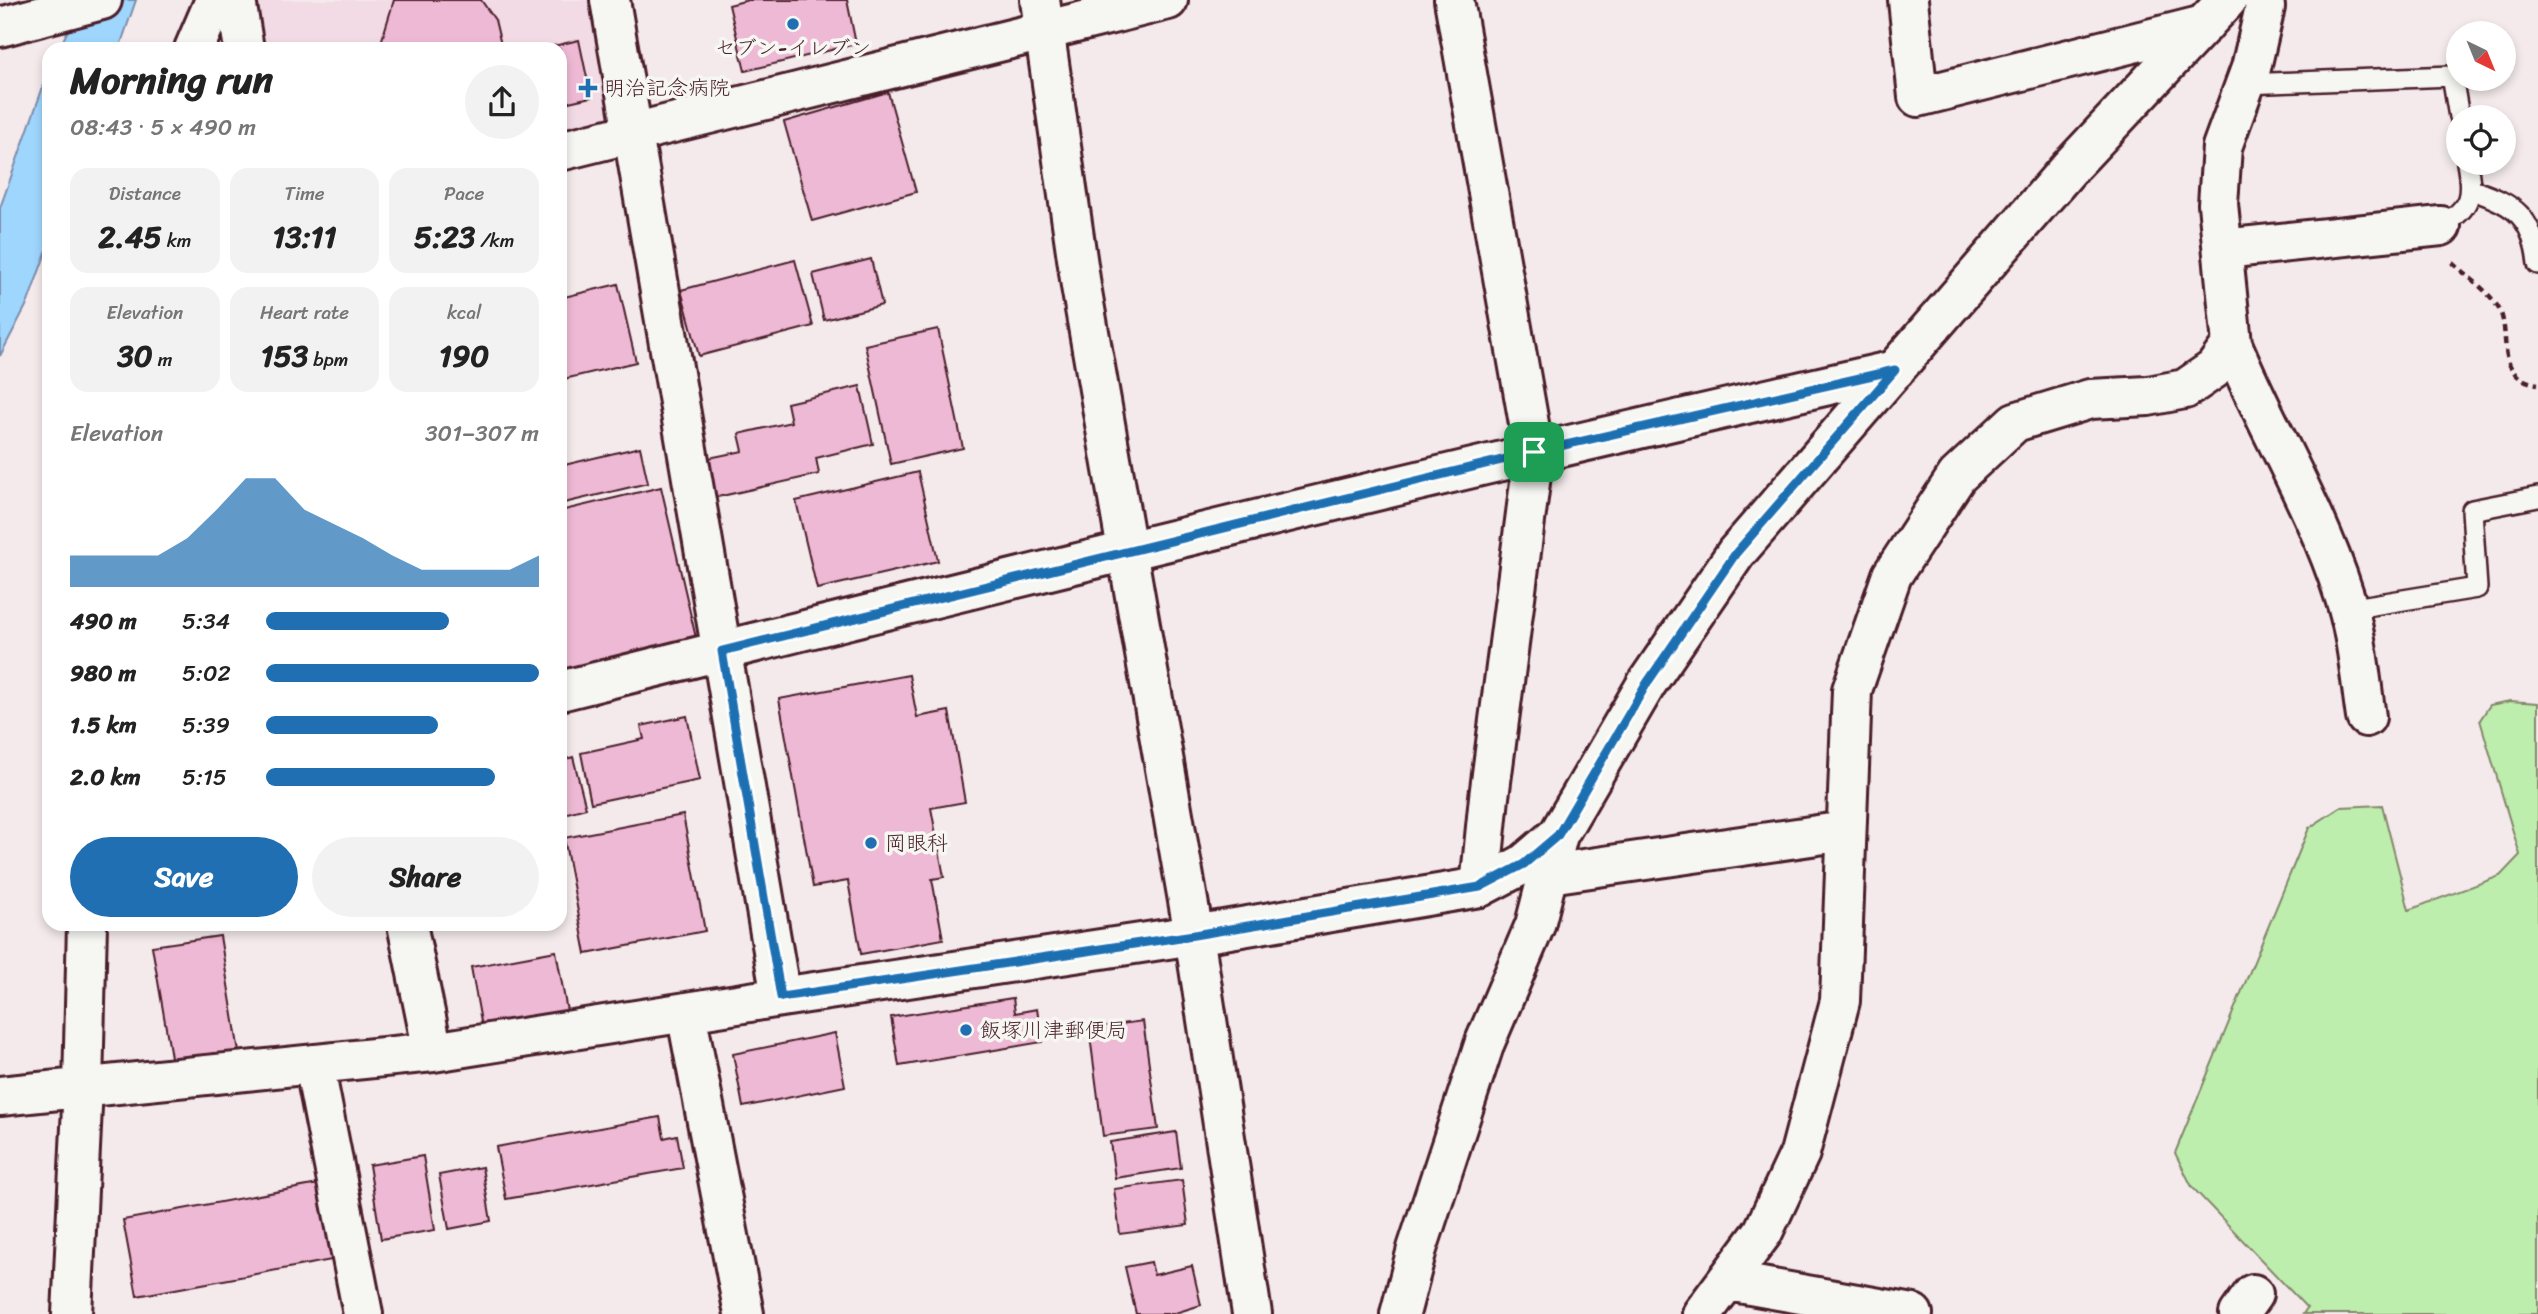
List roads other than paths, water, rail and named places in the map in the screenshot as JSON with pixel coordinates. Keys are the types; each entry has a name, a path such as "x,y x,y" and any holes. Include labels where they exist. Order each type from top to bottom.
{"main road":[{"path":"0,27 102,0"},
{"path":"197,42 215,0"},
{"path":"236,0 243,42"},
{"path":"610,0 781,997"},
{"path":"567,149 1042,15 1168,0"},
{"path":"1454,0 1534,452 1489,797 1480,887"},
{"path":"1908,0 1918,97 2216,13"},
{"path":"2263,0 2264,7 2245,84 2222,148 2218,204 2232,344 2250,387 2320,528 2348,609 2366,717"},
{"path":"1400,1314 1417,1249 1485,1042 1535,925 1558,835 1647,683 1736,553 2070,167 2216,13"},
{"path":"1042,15 1081,286 1194,935 1252,1314"},
{"path":"2223,249 2441,226"},
{"path":"1702,1314 1763,1231 1800,1153 1840,1001 1852,690 1892,575 1957,476 2015,422 2090,399 2148,396 2185,389 2214,369 2232,344"},
{"path":"567,689 1534,452 1895,370"},
{"path":"1549,874 1845,831"},
{"path":"0,1096 433,1052 1194,935 1480,887 1524,864 1558,835"},
{"path":"72,1314 72,1087 86,931"},
{"path":"408,931 433,1052"},
{"path":"686,1012 744,1314"},
{"path":"314,1064 363,1314"},
{"path":"1728,1281 1757,1314"},
{"path":"1728,1281 1913,1314"}],"lane":[{"path":"2245,84 2452,76 2457,105"},
{"path":"2441,226 2465,208 2472,190 2469,175"},
{"path":"2472,190 2497,198 2529,225 2538,264"},
{"path":"2348,609 2477,588 2472,510 2538,497"}],"water":[{"path":"82,0 136,0 121,42 62,42"},
{"path":"42,90 42,263 28,302 0,356 0,208"}],"place":[{"name":"セブン-イレブン","path":"793,24"},
{"name":"明治記念病院","path":"588,88"},
{"name":"岡眼科","path":"871,843"},
{"name":"飯塚川津郵便局","path":"966,1030"}]}
